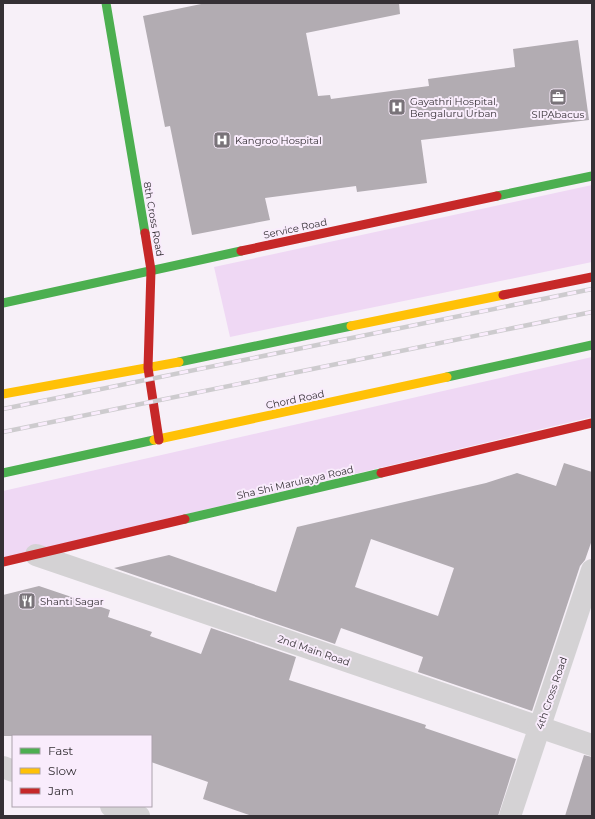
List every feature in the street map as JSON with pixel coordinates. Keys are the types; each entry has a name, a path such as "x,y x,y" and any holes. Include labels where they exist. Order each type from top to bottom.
{"main road":[{"name":"8th Cross Road","path":"106,3 151,270 148,368 159,440"},
{"name":"Service Road","path":"3,303 592,176"},
{"path":"3,394 148,368 592,277"},
{"name":"Chord Road","path":"3,473 592,345"},
{"name":"Sha Shi Marulayya Road","path":"3,562 592,423"}],"street":[{"name":"2nd Main Road","path":"36,555 592,745"},
{"name":"4th Cross Road","path":"510,816 592,570"},
{"path":"114,807 139,816"}],"shaded area":[{"path":"592,185 592,262 230,337 214,267"},
{"path":"592,357 592,417 3,558 3,491"}],"building":[{"path":"206,3 399,3 400,14 306,33 318,96 330,95 331,99 429,86 428,79 515,67 513,49 578,40 589,120 421,140 427,183 357,192 356,186 265,198 270,220 192,235 170,126 165,127 143,16"},
{"path":"564,463 592,472 592,540 585,560 580,566 532,711 418,672 423,657 341,628 335,644 114,568 169,555 276,592 297,527 486,483 517,473 556,486","holes":["371,539 454,568 438,616 355,587"]},
{"path":"39,586 110,610 108,617 152,632 150,636 201,654 211,628 296,657 289,680 426,725 425,728 516,759 498,816 252,816 203,799 208,782 152,762 152,735 3,736 3,595"},
{"path":"584,755 592,757 592,816 565,816"}],"railway":[{"path":"3,409 592,289"},
{"path":"3,432 592,312"}],"traffic: fast":[{"path":"106,3 145,233"},
{"path":"497,196 592,176"},
{"path":"3,303 241,251"},
{"path":"179,362 351,326"},
{"path":"447,377 592,345"},
{"path":"3,473 154,440"},
{"path":"185,519 381,473"}],"traffic: slow":[{"path":"351,326 503,295"},
{"path":"3,394 179,362"},
{"path":"154,440 447,377"}],"traffic: jam":[{"path":"241,251 497,196"},
{"path":"145,233 151,270 148,368 159,440"},
{"path":"503,295 592,277"},
{"path":"381,473 592,423"},
{"path":"3,562 185,519"}],"place":[{"name":"SIPAbacus","path":"558,97"},
{"name":"Gayathri Hospital, Bengaluru Urban","path":"397,107"},
{"name":"Kangroo Hospital","path":"222,140"},
{"name":"Shanti Sagar","path":"27,601"}]}
